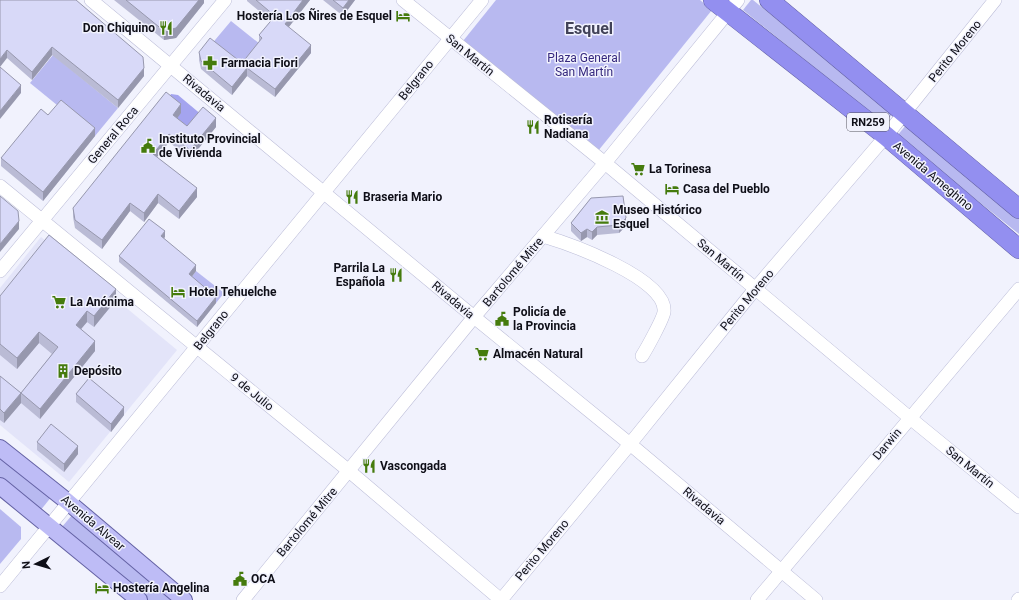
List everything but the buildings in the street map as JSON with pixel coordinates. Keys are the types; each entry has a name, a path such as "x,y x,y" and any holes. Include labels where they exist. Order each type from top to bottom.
{"highway":[{"name":"RN259","path":"769,0 1019,209"},
{"name":"Avenida Ameghino","path":"726,4 886,136 1019,249"}],"main road":[{"name":"Avenida Alvear","path":"0,448 68,502 184,600"},
{"path":"0,486 139,600"}],"street":[{"name":"Rivadavia","path":"91,0 630,444 816,600"},
{"name":"General Roca","path":"0,271 225,0"},
{"name":"San Martín","path":"403,0 605,163 910,418 1019,507"},
{"name":"Belgrano","path":"0,586 482,0"},
{"name":"Perito Moreno","path":"501,600 630,444 755,289 886,136 995,0"},
{"name":"Bartolomé Mitre","path":"243,600 474,317 605,163 726,4"},
{"name":"9 de Julio","path":"0,186 349,472 501,600"},
{"path":"543,236 562,242 630,272 660,295 664,304 664,313 642,356"},
{"name":"Darwin","path":"757,600 1019,289"}],"shaded area":[{"path":"171,94 178,95 203,116 187,135 166,101"},
{"path":"41,237 177,350 69,482 0,425 0,288"}],"green space":[{"name":"Plaza General San Martín","path":"496,0 700,0 712,10 594,156 459,46"},
{"path":"751,0 753,0 893,113 884,124 743,10"},
{"path":"231,21 295,72 288,81 255,56 242,72 210,46"},
{"path":"53,55 118,108 95,136 30,83"},
{"path":"906,125 1019,216 1019,234 897,136"},
{"path":"196,271 224,293 216,303 189,280"},
{"path":"0,454 52,496 40,511 0,478"},
{"path":"0,509 21,527 21,539 0,564"},
{"path":"73,514 178,600 148,600 61,528"}],"place":[{"name":"Hostería Los Ñires de Esquel","path":"403,16"},
{"name":"Don Chiquino","path":"166,28"},
{"name":"Farmacia Fiori","path":"210,63"},
{"name":"Rotisería Nadiana","path":"533,127"},
{"name":"Instituto Provincial de Vivienda","path":"148,146"},
{"name":"La Torinesa","path":"638,169"},
{"name":"Casa del Pueblo","path":"672,189"},
{"name":"Braseria Mario","path":"352,197"},
{"name":"Museo Histórico Esquel","path":"602,217"},
{"name":"Parrila La Española","path":"396,275"},
{"name":"Hotel Tehuelche","path":"178,292"},
{"name":"La Anónima","path":"59,302"},
{"name":"Policía de la Provincia","path":"502,319"},
{"name":"Almacén Natural","path":"482,354"},
{"name":"Depósito","path":"63,371"},
{"name":"Vascongada","path":"369,466"},
{"name":"OCA","path":"240,579"},
{"name":"Hostería Angelina","path":"102,588"}],"district":[{"name":"Esquel","path":"589,28"}]}
